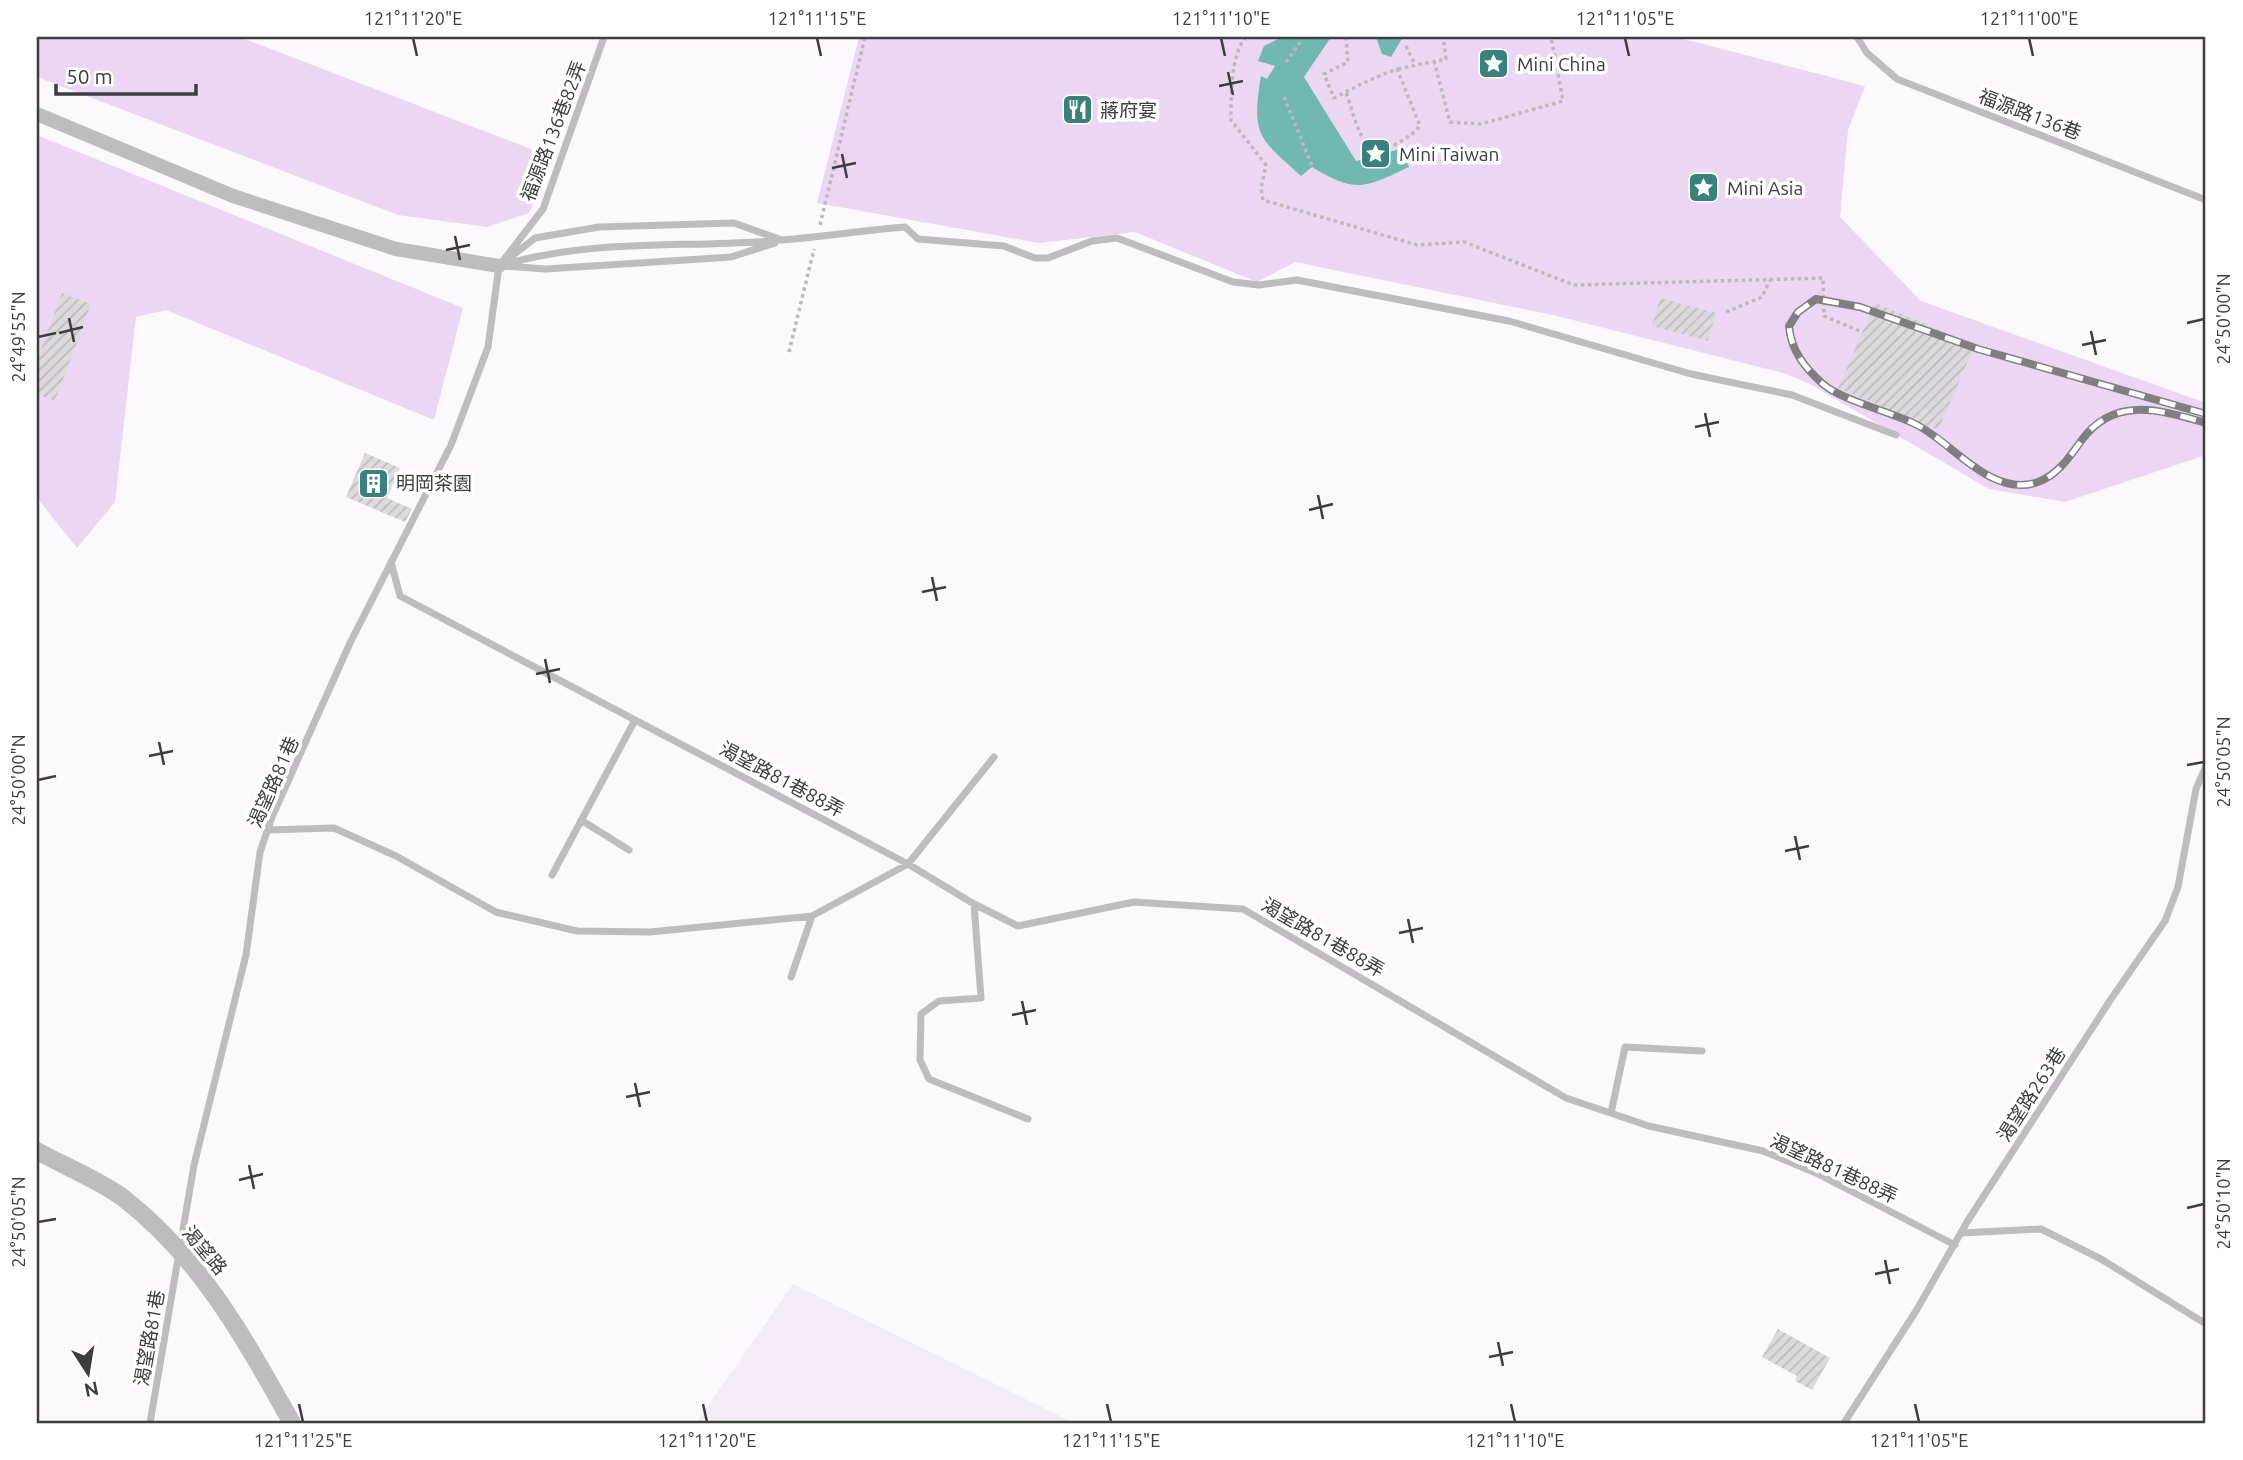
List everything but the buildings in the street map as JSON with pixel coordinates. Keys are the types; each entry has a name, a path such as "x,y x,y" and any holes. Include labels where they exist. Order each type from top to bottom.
{"street":[{"path":"37,114 233,196 396,249 499,266"},
{"name":"渴望路","path":"37,1151 120,1196 181,1248 231,1315 292,1423"}],"lane":[{"name":"福源路136巷82弄","path":"499,266 543,209 604,37"},
{"name":"福源路136巷","path":"1857,37 1867,53 1897,79 2206,200"},
{"path":"499,266 535,239 599,227 734,223 783,240"},
{"path":"499,266 544,253 600,247 783,240 818,234 905,227 918,239 1004,246 1035,258 1048,258 1092,241 1118,238 1233,282 1259,285 1297,280 1509,321 1690,374 1793,395 1896,435"},
{"path":"499,266 547,269 731,257 783,240"},
{"name":"渴望路81巷","path":"150,1423 194,1165 246,955 261,852 268,830 350,643 451,445 488,347 499,266"},
{"name":"渴望路81巷88弄","path":"391,562 400,596 908,864 974,904 1018,926 1134,902 1243,909 1566,1098 1649,1126 1763,1151 1816,1173 1955,1245"},
{"path":"552,875 635,720"},
{"path":"268,830 334,828 396,856 496,912 577,931 650,932 811,916 908,864 994,757"},
{"name":"渴望路263巷","path":"1844,1423 2111,999 2165,921 2178,887 2196,789 2206,766"},
{"path":"581,820 629,850"},
{"path":"974,904 981,998 939,1000 921,1014 920,1060 929,1079 1028,1119"},
{"path":"791,977 811,916"},
{"path":"1611,1113 1625,1048 1702,1051"},
{"path":"1962,1233 2041,1229 2101,1259 2206,1324"}],"path":[{"path":"789,352 865,37"},
{"path":"1246,37 1241,43 1233,76 1231,120 1266,164 1261,188 1263,200 1417,245 1464,242 1574,285 1823,278 1824,316 1862,332"},
{"path":"1286,62 1304,37"},
{"path":"1346,37 1348,62 1324,74 1334,98 1397,69 1446,59 1443,37"},
{"path":"1434,61 1450,122 1481,124 1563,101 1551,37"},
{"path":"1405,46 1415,65"},
{"path":"1346,92 1365,144 1374,150 1386,150 1412,135 1420,126 1397,69"},
{"path":"1283,97 1312,166"},
{"path":"1726,312 1762,297 1770,279"}],"shaded area":[{"path":"37,37 240,37 554,158 529,213 487,227 398,215 37,77"},
{"path":"859,37 1676,37 1865,86 1848,130 1840,217 1921,301 2206,403 2206,455 2065,502 1989,489 1808,383 1783,373 1553,315 1295,262 1257,282 1135,232 1039,243 817,203"},
{"path":"1282,37 1331,37 1304,77 1356,161 1400,149 1409,167 1381,180 1360,185 1340,181 1312,167 1301,176 1276,153 1261,134 1257,112 1261,76 1267,79 1275,66 1258,61 1264,46"},
{"path":"1376,37 1403,37 1391,57 1382,54"},
{"path":"37,135 463,308 434,420 166,310 136,317 115,502 77,548 37,498"},
{"path":"793,1284 1074,1423 696,1423"}],"railway":[{"path":"2206,414 1978,349 1860,307 1816,299 1798,312 1789,326 1800,358 1810,372 1831,390 1915,424 1971,465 2002,482 2018,485 2043,480 2056,472 2094,426 2123,412 2155,411 2206,423"}],"place":[{"name":"Mini China","path":"1494,64"},
{"name":"蔣府宴","path":"1077,110"},
{"name":"Mini Taiwan","path":"1376,154"},
{"name":"Mini Asia","path":"1704,188"},
{"name":"明岡茶園","path":"373,483"}]}
